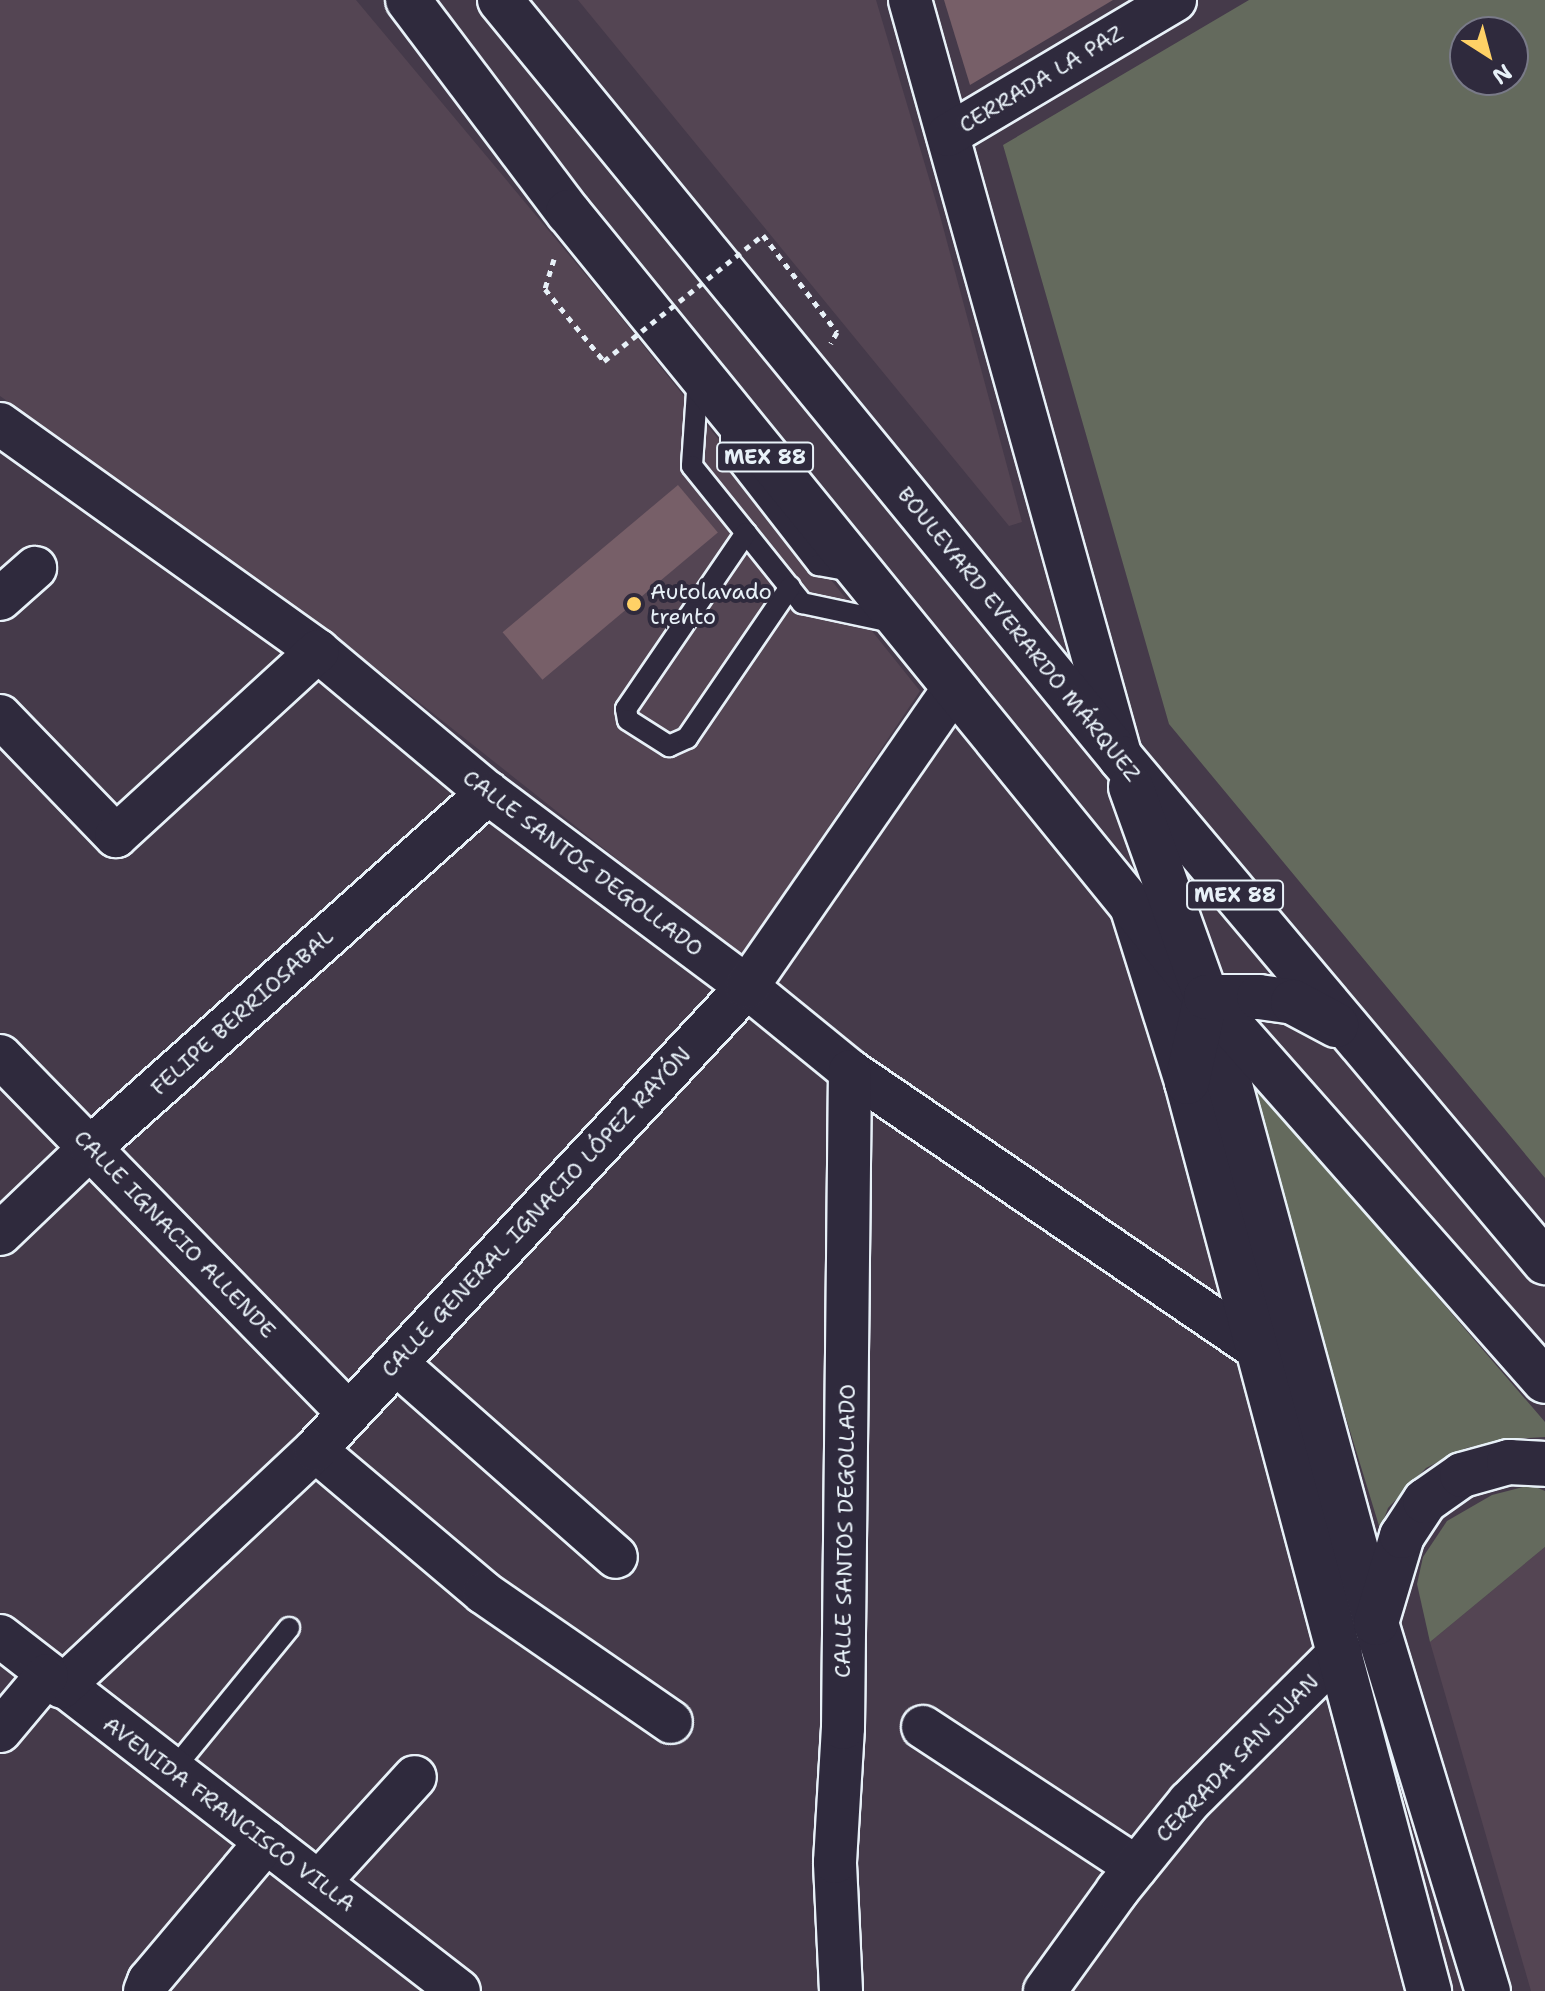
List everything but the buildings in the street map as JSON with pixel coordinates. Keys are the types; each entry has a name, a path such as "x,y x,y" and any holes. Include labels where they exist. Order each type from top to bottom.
{"main road":[{"name":"MEX 88","path":"408,0 568,212 953,690 1206,997 1545,1381"},
{"name":"BOULEVARD EVERARDO MÁRQUEZ","path":"500,0 1121,758 1545,1262"},
{"path":"1121,758 1206,997 1376,1623 1488,1991"},
{"path":"1132,906 1187,1082 1255,1347 1341,1651 1429,1991"},
{"path":"1206,997 1259,997 1293,1002 1349,1032"},
{"path":"1187,1082 1206,997"},
{"path":"1376,1623 1402,1536 1425,1501 1462,1475 1509,1462 1545,1464"}],"street":[{"path":"910,0 1121,758"},
{"name":"CERRADA LA PAZ","path":"948,135 1175,0"},
{"name":"CALLE SANTOS DEGOLLADO","path":"0,424 318,651 488,793 747,987 850,1071 1255,1347"},
{"path":"0,599 35,568"},
{"path":"0,716 116,836 318,651"},
{"name":"CALLE GENERAL IGNACIO LÓPEZ RAYÓN","path":"0,1731 315,1450 747,987 953,690"},
{"name":"FELIPE BERRIOSABAL","path":"0,1234 91,1147 488,793"},
{"name":"CALLE IGNACIO ALLENDE","path":"0,1056 348,1412"},
{"name":"CALLE SANTOS DEGOLLADO","path":"841,1991 835,1862 843,1728 850,1071"},
{"path":"396,1363 616,1557"},
{"path":"315,1450 484,1593 671,1722"},
{"name":"AVENIDA FRANCISCO VILLA","path":"0,1636 459,1991"},
{"name":"CERRADA SAN JUAN","path":"1045,1991 1136,1867 1189,1802 1341,1651"},
{"path":"923,1727 1136,1867"},
{"path":"319,1882 415,1777"},
{"path":"145,1991 149,1981 266,1842"}],"lane":[{"path":"698,373 692,466 802,603 900,624"},
{"path":"746,533 626,709 628,720 669,746 687,738 790,587"},
{"path":"172,1771 289,1628"}],"path":[{"path":"545,289 604,361 763,235 837,332"}],"shaded area":[{"path":"0,0 356,0 610,304 920,691 741,957 310,616 0,396"},
{"path":"578,0 876,0 939,212 1022,522 1009,526"},
{"path":"1545,1547 1545,1991 1531,1991 1430,1642"}],"green space":[{"path":"1249,0 1545,0 1545,1178 1169,724 1003,145"},
{"path":"1238,1065 1545,1422 1545,1437 1510,1439 1466,1448 1426,1468 1388,1508 1380,1529"},
{"path":"1531,1485 1545,1491 1545,1547 1430,1642 1417,1584 1423,1557 1447,1521 1492,1495"}],"place":[{"name":"Autolavado trento","path":"634,604"}]}
